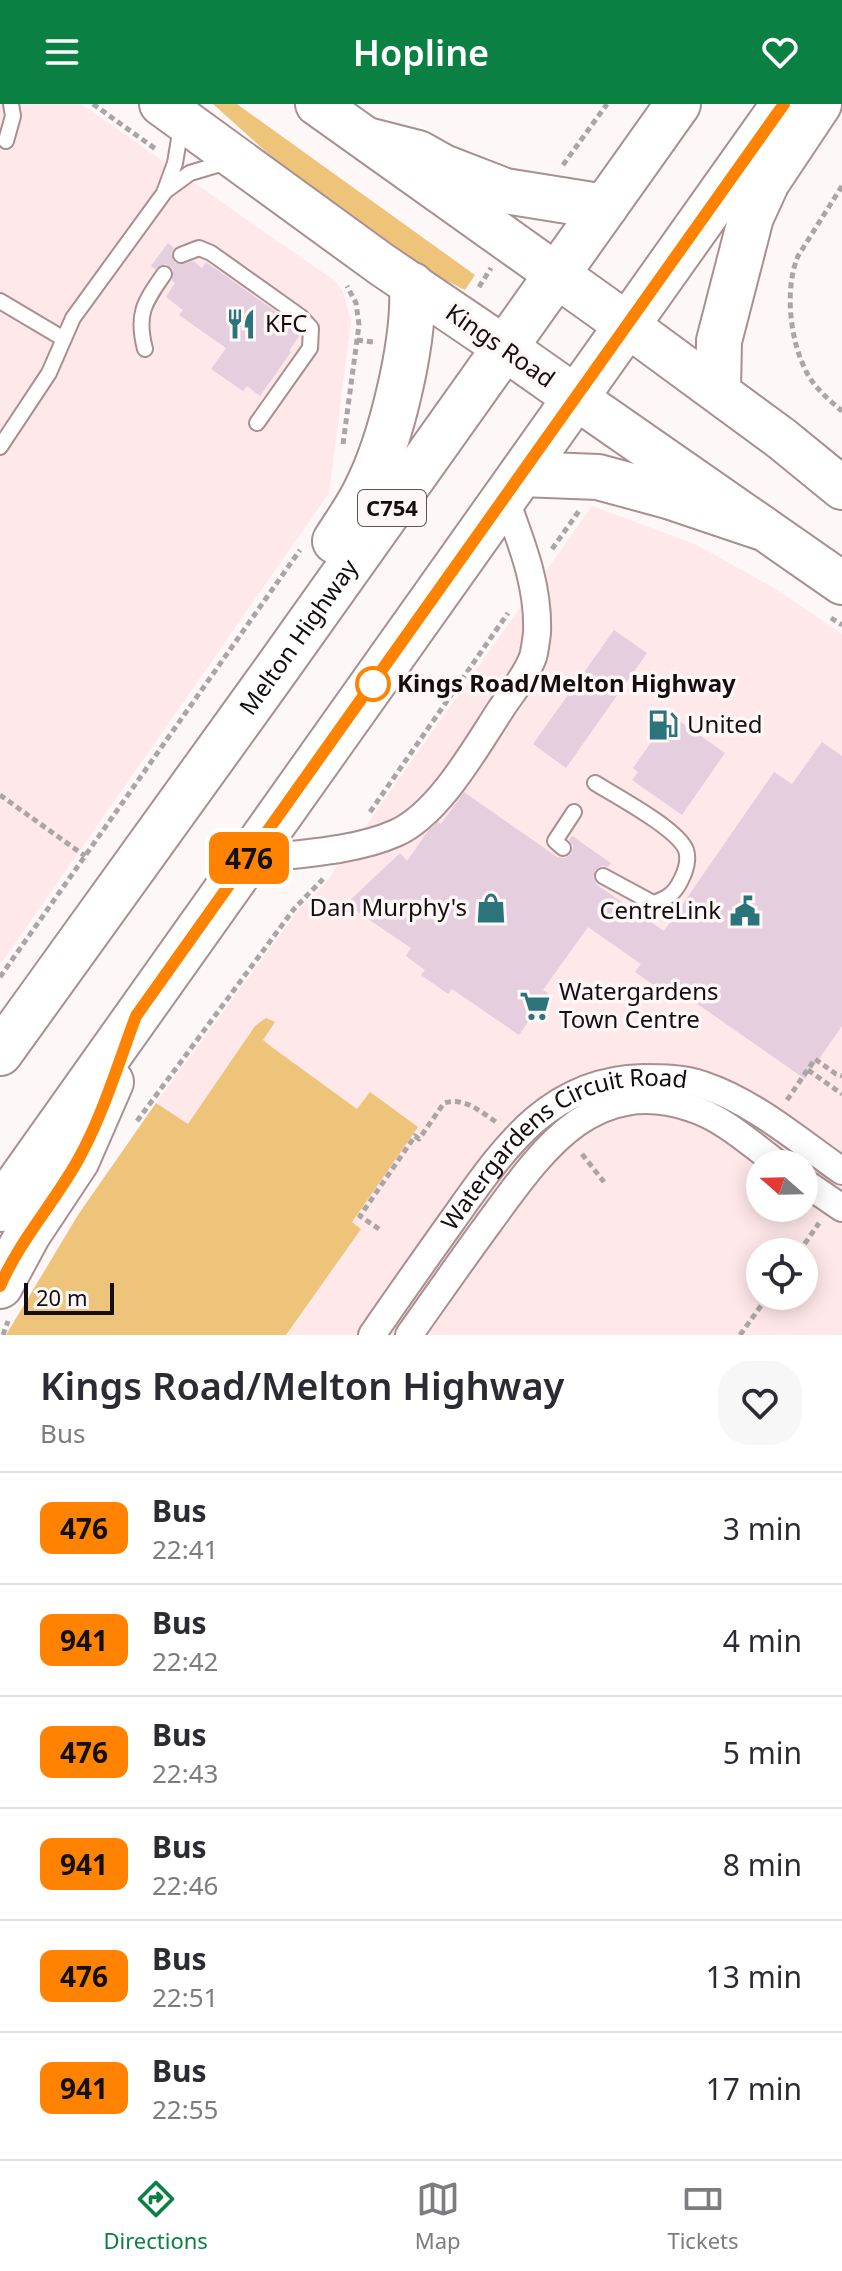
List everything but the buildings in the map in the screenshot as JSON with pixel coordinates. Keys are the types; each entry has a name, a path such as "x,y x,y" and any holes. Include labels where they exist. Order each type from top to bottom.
{"highway":[{"name":"Melton Highway","path":"0,1053 678,104"},
{"path":"0,1209 784,104"},
{"path":"718,390 719,341 751,217 767,182 819,104"},
{"path":"371,141 418,153 443,167 505,191 605,207"},
{"path":"557,275 627,325"},
{"path":"278,667 335,541 365,493 376,467 408,347 412,285"},
{"name":"Kings Road","path":"505,348 576,398"},
{"path":"513,486 598,477 668,496 760,527"},
{"path":"5,1301 28,1234 64,1182 89,1138 136,1016"}],"main road":[{"path":"317,104 557,275"},
{"name":"Kings Road","path":"172,109 412,285 505,348"},
{"path":"627,325 718,390 842,488"},
{"name":"Kings Road","path":"576,398 842,583"}],"street":[{"path":"247,860 346,846 397,832 415,821 446,788 525,673 533,656 537,620 532,578 513,486"},
{"name":"Watergardens Circuit Road","path":"372,1335 509,1145 557,1102 585,1089 633,1078 699,1083 736,1099 842,1171"},
{"name":"Watergardens Circuit Road","path":"409,1335 536,1159 564,1132 598,1110 614,1105 655,1101 690,1107 720,1121 759,1150"},
{"path":"818,1196 833,1212"}],"lane":[{"path":"6,141 13,116 11,104"},
{"path":"0,447 49,373 73,318 164,193 175,163 172,109"},
{"path":"164,193 190,173 240,160"},
{"path":"181,255 199,248 211,253 301,317 311,328 310,348 257,423"},
{"path":"145,349 140,328 141,315 144,304 164,274"},
{"path":"0,301 64,339"},
{"path":"595,783 677,836 687,853 686,867 678,886 668,898 653,903 603,876"},
{"path":"563,848 555,841 574,812"}],"path":[{"path":"93,104 175,163"},
{"path":"556,174 607,104"},
{"path":"842,186 798,256 793,268 790,294 800,358 819,389 842,411"},
{"path":"341,459 359,313 353,295 343,281"},
{"path":"134,1125 294,909 319,885 580,509"},
{"path":"0,977 305,544"},
{"path":"0,795 85,856"},
{"path":"808,1070 842,1094"},
{"path":"811,1238 833,1212"},
{"path":"2,1333 5,1301"},
{"path":"740,1335 758,1310"}],"shaded area":[{"path":"0,104 81,104 335,281 343,292 351,321 329,493 0,965"},
{"path":"213,104 237,104 475,275 465,290 417,266 283,167"},
{"name":"Watergardens Town Centre","path":"592,506 697,545 774,588 842,634 842,1335 6,1335 78,1215 299,909 324,885"},
{"path":"266,1018 275,1022 263,1040 357,1109 370,1092 418,1127 352,1222 361,1229 286,1335 6,1335 78,1215 156,1103 188,1124 255,1026"}],"bus line":[{"name":"476","path":"0,1286 11,1261 64,1182 89,1138 136,1016 784,104"}],"place":[{"name":"KFC","path":"241,324"},
{"name":"Kings Road/Melton Highway","path":"373,684"},
{"name":"United","path":"663,725"},
{"name":"Dan Murphy's","path":"491,908"},
{"name":"CentreLink","path":"745,911"},
{"name":"Watergardens Town Centre","path":"535,1006"}]}
